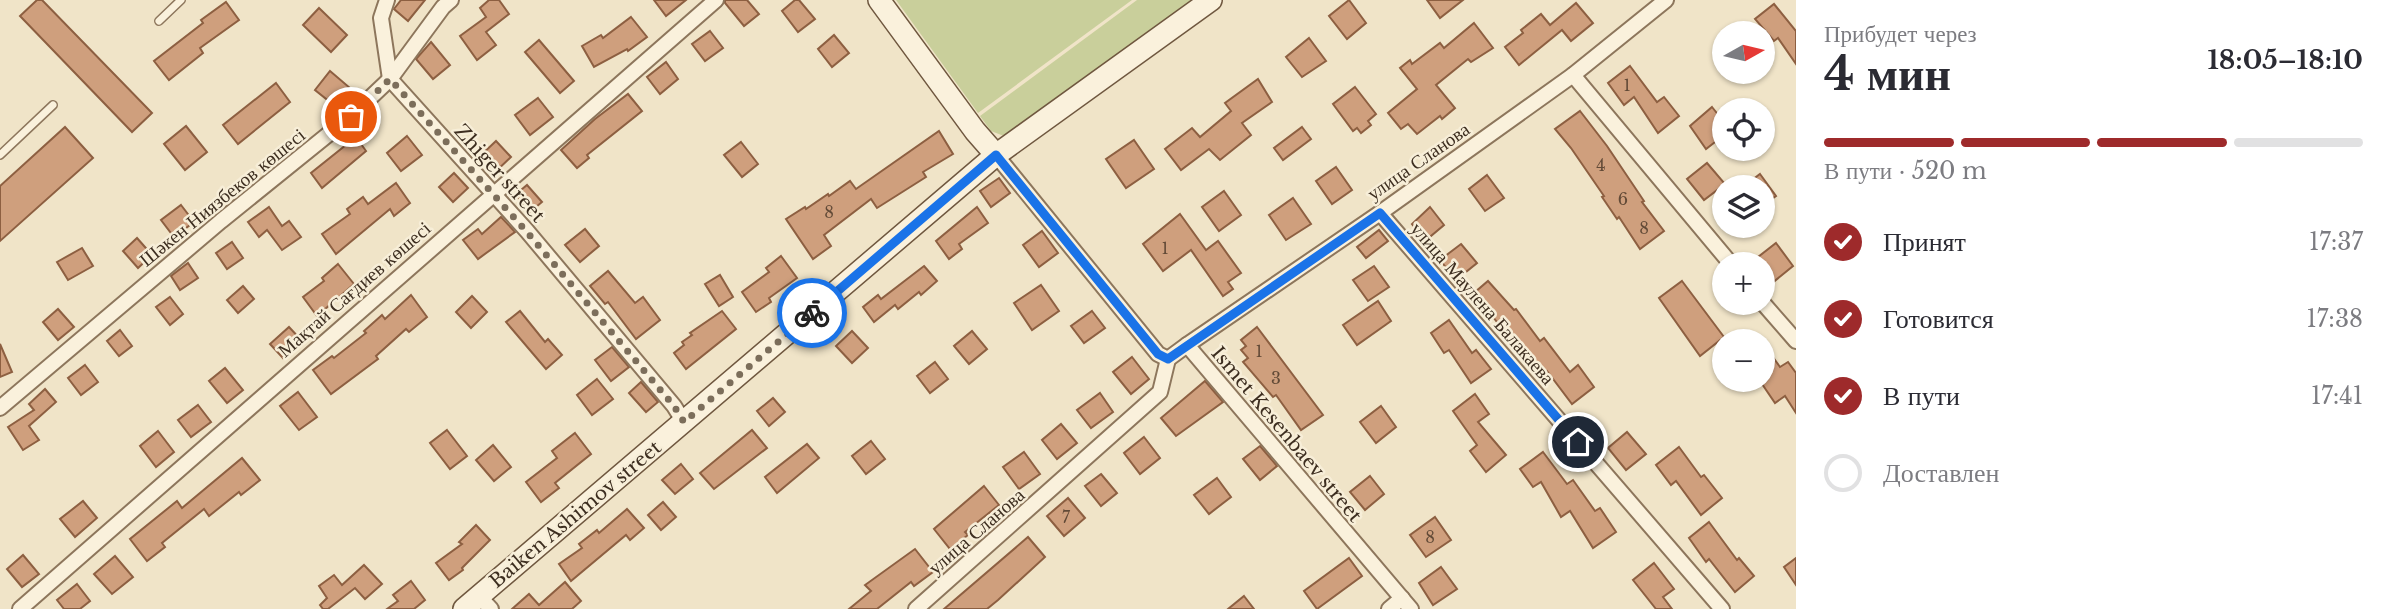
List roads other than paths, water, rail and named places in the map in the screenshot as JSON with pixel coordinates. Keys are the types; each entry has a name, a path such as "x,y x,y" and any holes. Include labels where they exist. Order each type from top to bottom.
{"main road":[{"path":"878,0 975,131 996,155"},
{"name":"Baiken Ashimov street","path":"478,605 684,422 996,155 1211,0"}],"street":[{"path":"387,0 381,18 390,79"},
{"name":"Шәкен Ниязбеков көшесі","path":"0,408 221,221 351,117 390,79 451,0"},
{"name":"Мақтай Сағдиев көшесі","path":"20,609 716,0"},
{"name":"улица Сланова","path":"1187,345 1380,213 1573,75 1666,0"},
{"path":"1573,75 1721,252"},
{"name":"Zhiger street","path":"390,79 674,406 684,422"},
{"path":"996,155 1158,354 1168,359"},
{"name":"улица Маулена Балакаева","path":"1380,213 1722,609"},
{"path":"1773,315 1796,341"},
{"name":"Ismet Kesenbaev street","path":"1168,359 1187,345 1406,604"},
{"name":"улица Сланова","path":"916,609 1160,391 1168,359"},
{"path":"1389,609 1406,604"}],"lane":[{"path":"159,21 181,0"},
{"path":"0,155 54,105"}]}
